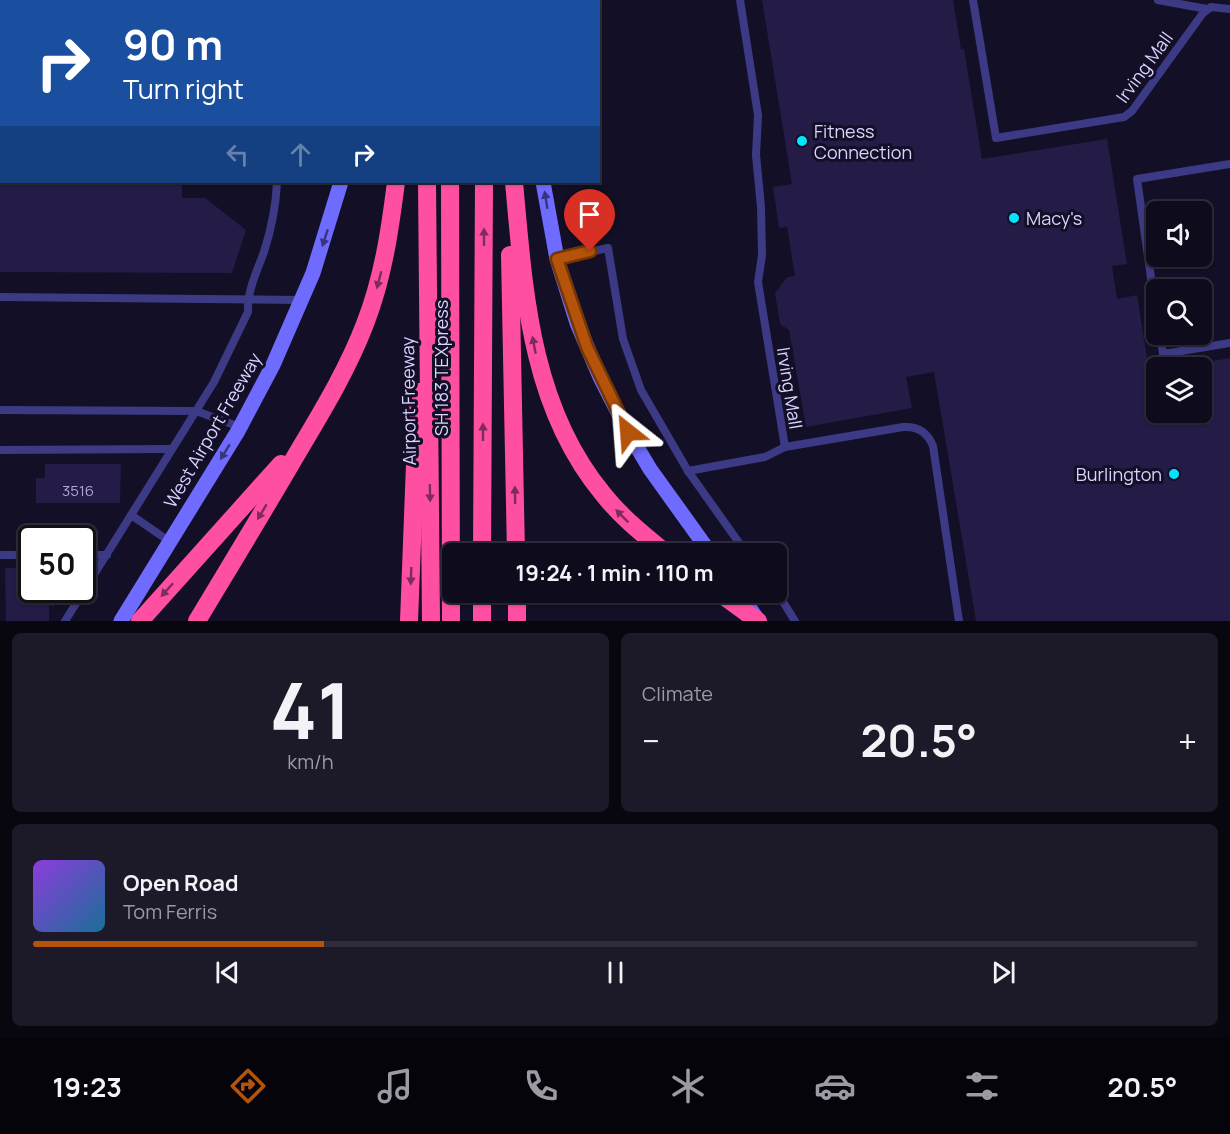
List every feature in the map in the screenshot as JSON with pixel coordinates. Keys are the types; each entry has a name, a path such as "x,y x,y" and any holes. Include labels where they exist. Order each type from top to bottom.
{"highway":[{"path":"197,621 324,408 350,360 366,322 379,279 396,183"},
{"name":"Airport Freeway","path":"426,183 431,621"},
{"name":"SH 183 TEXpress","path":"450,183 451,621"},
{"name":"SH 183 TEXpress","path":"462,183 463,543"},
{"path":"482,543 484,183"},
{"path":"509,183 516,543"},
{"path":"514,183 527,310 536,355 554,412 578,460 602,494 621,515 654,543"},
{"path":"409,621 417,412 428,330"},
{"path":"140,621 280,465 324,408"},
{"path":"463,603 463,621"},
{"path":"482,603 482,621"},
{"path":"517,603 517,621"},
{"path":"733,603 758,621"}],"main road":[{"name":"West Airport Freeway","path":"121,621 240,427 273,365 302,300 324,242 341,183"},
{"path":"543,183 557,259 577,322 612,403 650,469 703,543"},
{"path":"746,603 758,621"}],"lane":[{"name":"Irving Mall","path":"740,0 759,121 756,155 761,207 762,255 758,288 785,447 903,427 914,427 926,433 933,446 959,621"},
{"name":"Irving Mall","path":"973,0 996,138 1127,116 1207,9"},
{"path":"1158,0 1207,9 1215,7 1230,9"},
{"path":"1151,279 1137,179 1230,164"},
{"path":"65,621 214,382 248,312 248,299 265,248 277,183"},
{"path":"557,259 608,248 622,339 641,390 688,471 739,543"},
{"path":"0,297 302,300"},
{"path":"1162,345 1163,354 1230,344"},
{"path":"0,410 196,411 240,427"},
{"path":"688,471 765,457 785,447"},
{"path":"0,450 171,449"},
{"path":"131,515 169,541"},
{"path":"0,555 18,555"},
{"path":"96,555 107,555"},
{"path":"784,603 795,621"}],"building":[{"path":"762,0 953,0 961,49 964,49 982,159 1107,139 1127,264 1112,266 1117,299 1137,295 1147,357 1146,423 1212,423 1212,361 1230,358 1230,621 976,621 934,372 906,377 912,408 806,427 789,330 780,324 775,293 787,277 795,276 787,227 779,228 773,187 792,184"},
{"path":"0,183 182,183 182,198 205,198 246,230 232,273 0,272"},
{"path":"45,464 121,464 120,503 36,503 36,478 45,478"},
{"path":"5,568 18,568 18,603 54,603 54,606 49,606 49,621 6,621"}],"place":[{"name":"Fitness Connection","path":"802,141"},
{"name":"Macy's","path":"1014,218"},
{"name":"Burlington","path":"1174,474"}],"route":[{"path":"590,251 557,259 587,347 628,432"}]}
